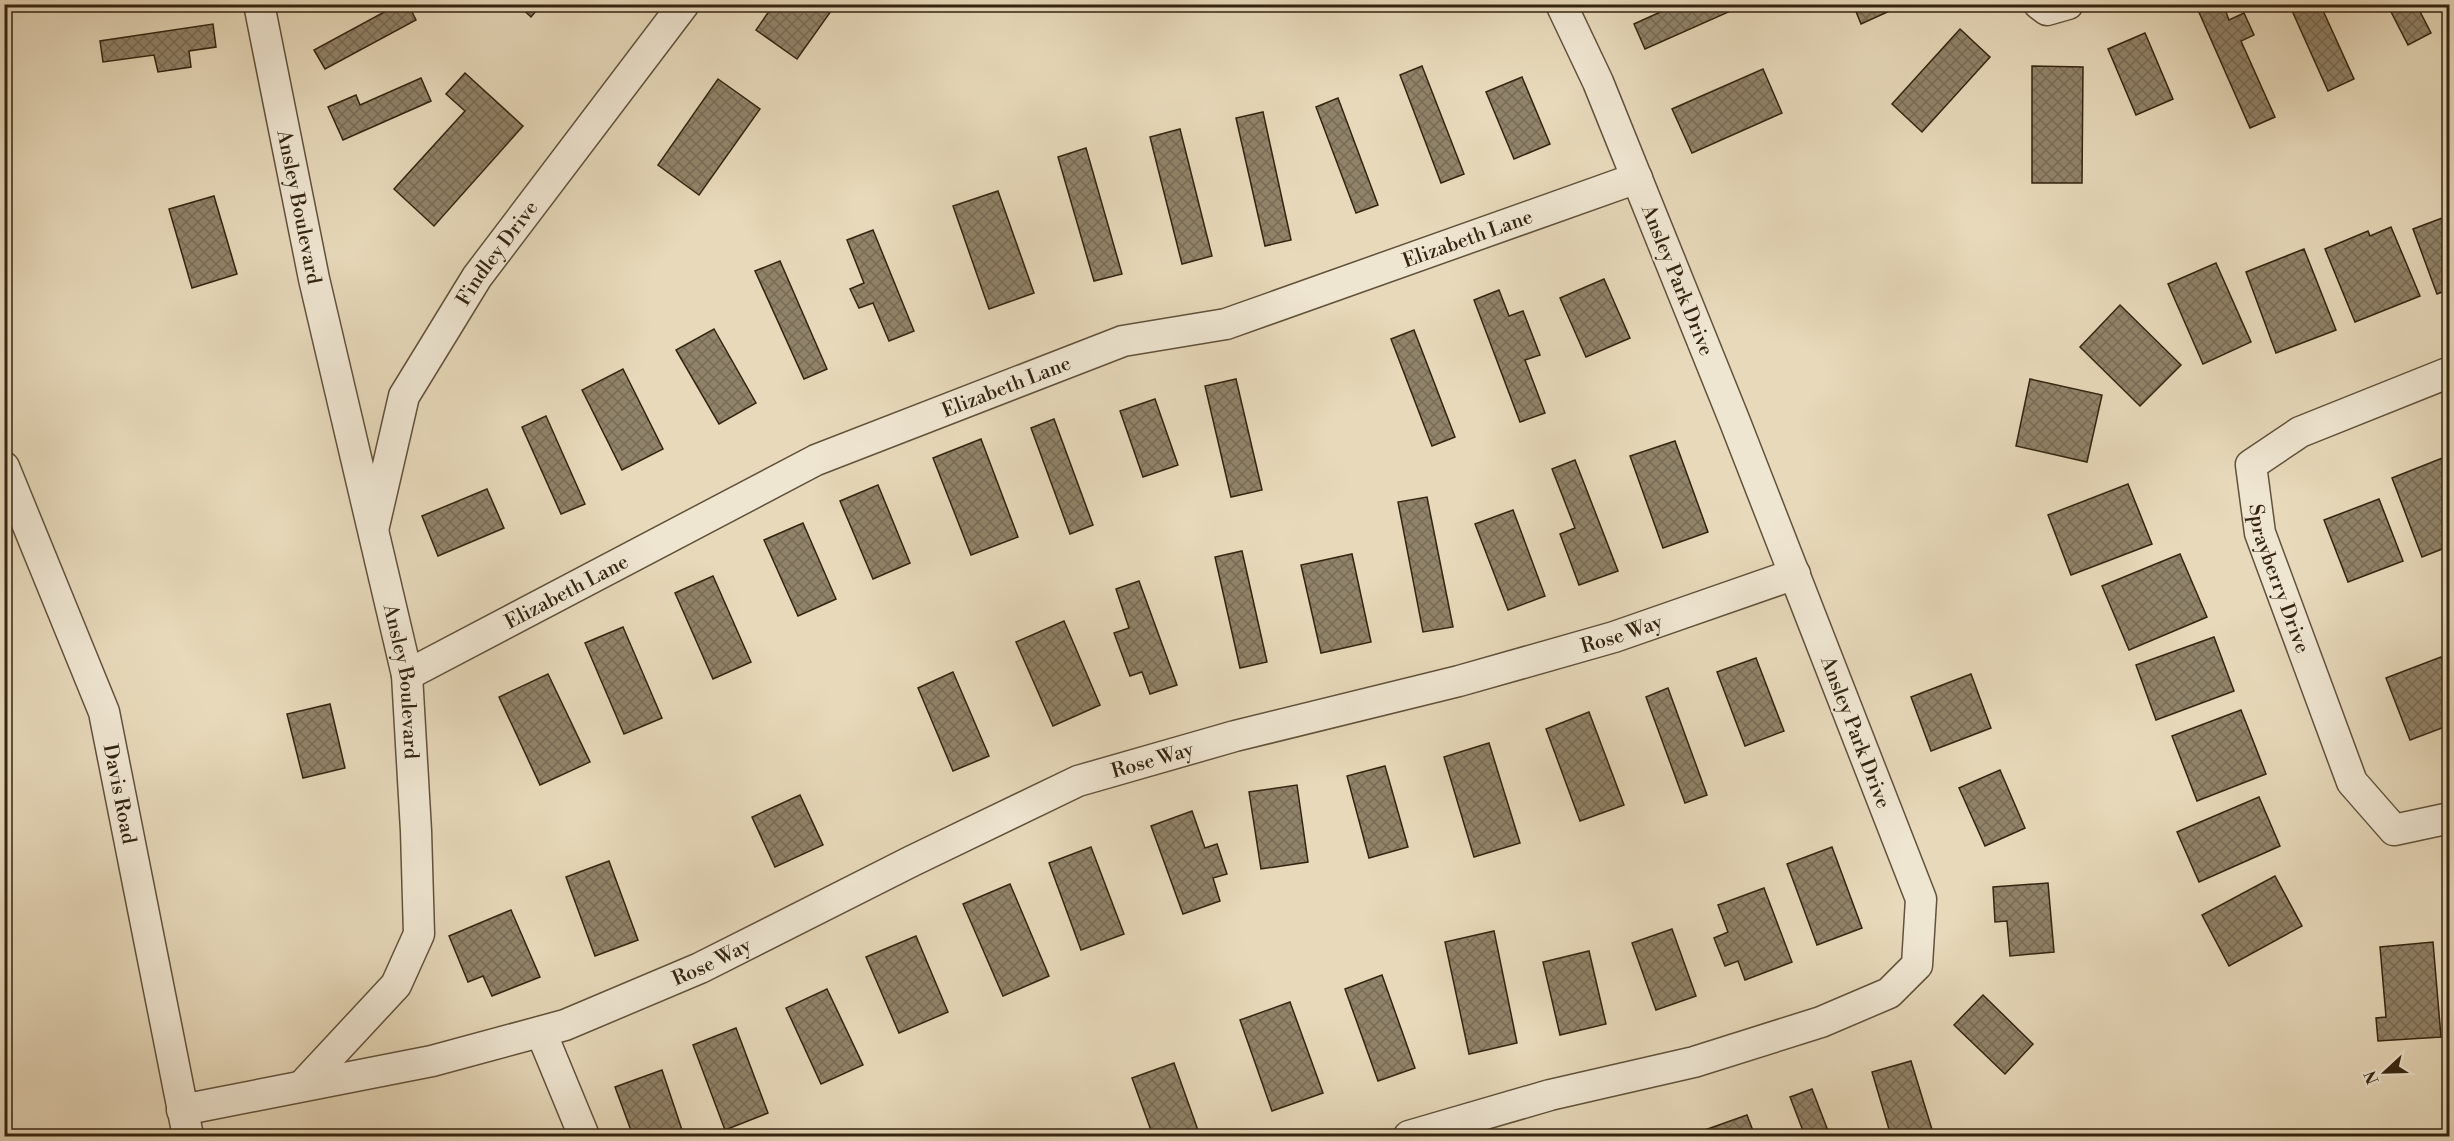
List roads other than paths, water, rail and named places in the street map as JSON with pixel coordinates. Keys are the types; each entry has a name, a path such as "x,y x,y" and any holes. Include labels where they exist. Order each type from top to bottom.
{"street":[{"name":"Ansley Boulevard","path":"259,4 314,279 407,675 416,831 419,934 396,985 302,1086"},
{"name":"Findley Drive","path":"373,531 404,396 477,277 684,4"},
{"name":"Ansley Park Drive","path":"1409,1137 1550,1095 1694,1062 1821,1022 1889,993 1917,964 1921,899 1795,574 1637,178 1598,82 1561,4"},
{"path":"2039,4 2047,10 2068,4"},
{"name":"Elizabeth Lane","path":"407,675 816,460 1123,341 1226,324 1637,178"},
{"name":"Sprayberry Drive","path":"2450,372 2300,432 2251,465 2260,533 2352,782 2394,830 2450,818"},
{"name":"Davis Road","path":"4,467 104,712 185,1123"},
{"name":"Rose Way","path":"541,1032 565,1025 700,968 912,861 1078,781 1235,736 1459,681 1614,637 1795,574"},
{"path":"185,1123 302,1086 432,1061 541,1032 584,1137"}]}
